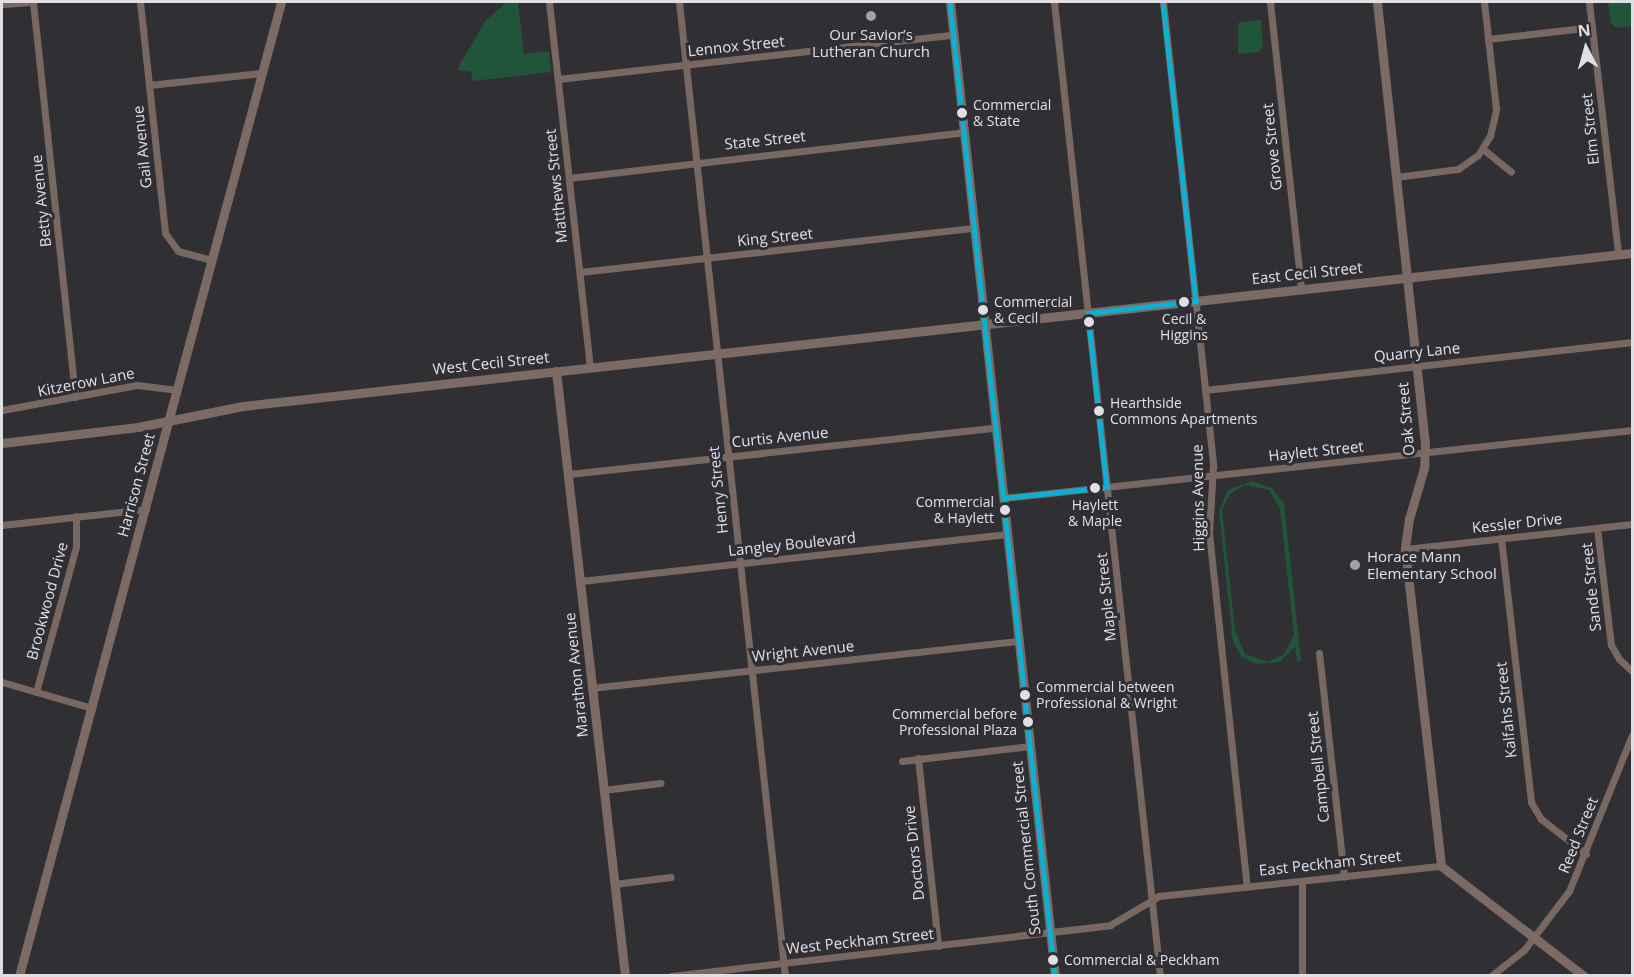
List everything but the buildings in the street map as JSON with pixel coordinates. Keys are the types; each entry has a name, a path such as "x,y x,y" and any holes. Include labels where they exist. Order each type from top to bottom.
{"main road":[{"name":"Harrison Street","path":"19,975 281,2"},
{"name":"South Commercial Street","path":"950,2 1055,975"},
{"name":"Oak Street","path":"1377,2 1425,452 1405,549 1441,866"},
{"name":"East Cecil Street","path":"985,324 1632,253"},
{"name":"West Cecil Street","path":"2,443 138,427 243,406 985,324"},
{"name":"Marathon Avenue","path":"556,371 625,975"},
{"path":"1441,866 1584,975"}],"street":[{"path":"2,4 28,2"},
{"name":"Betty Avenue","path":"33,2 75,397"},
{"name":"Gail Avenue","path":"140,2 167,239 178,251 211,260"},
{"name":"Matthews Street","path":"549,2 590,367"},
{"name":"Henry Street","path":"679,2 785,975"},
{"name":"Maple Street","path":"1054,2 1160,975"},
{"name":"Higgins Avenue","path":"1163,2 1205,390 1213,476 1209,533 1247,887"},
{"name":"Grove Street","path":"1270,2 1301,289"},
{"path":"1396,177 1452,171 1483,149 1495,116 1484,2"},
{"name":"Elm Street","path":"1589,2 1618,254"},
{"path":"1488,39 1592,27"},
{"name":"Lennox Street","path":"558,79 953,35"},
{"path":"148,85 262,73"},
{"name":"State Street","path":"569,178 696,161 964,132"},
{"path":"1483,149 1511,172"},
{"name":"King Street","path":"580,272 974,228"},
{"name":"Quarry Lane","path":"1205,390 1632,342"},
{"name":"Kitzerow Lane","path":"2,410 137,385 176,390"},
{"name":"Curtis Avenue","path":"569,474 995,428"},
{"name":"Haylett Street","path":"1003,498 1632,430"},
{"path":"2,525 146,509"},
{"name":"Brookwood Drive","path":"36,692 76,547 76,516"},
{"name":"Kessler Drive","path":"1405,549 1632,524"},
{"name":"Sande Street","path":"1597,528 1611,645 1632,671"},
{"name":"Langley Boulevard","path":"581,581 1007,534"},
{"name":"Kalfahs Street","path":"1501,538 1532,802 1541,819 1586,854"},
{"name":"Wright Avenue","path":"591,688 1019,641"},
{"name":"Campbell Street","path":"1319,653 1344,877"},
{"path":"2,682 92,708"},
{"name":"Reed Street","path":"1491,975 1514,959 1569,891 1586,854 1632,735"},
{"path":"902,760 1030,746"},
{"name":"Doctors Drive","path":"918,758 938,946"},
{"path":"603,790 661,783"},
{"name":"East Peckham Street","path":"1051,932 1110,925 1152,899 1441,866"},
{"path":"614,884 671,877"},
{"path":"1302,881 1302,975"},
{"name":"West Peckham Street","path":"671,975 1051,932"}],"green space":[{"path":"507,2 518,2 524,54 549,51 551,72 473,81 471,72 458,70 460,64 486,20"},
{"path":"1608,2 1632,2 1632,26 1616,28 1611,23"},
{"path":"1261,20 1263,47 1259,52 1238,54 1238,23"},
{"path":"1252,481 1272,488 1284,504 1301,661 1297,661 1295,646 1280,662 1256,664 1241,656 1233,642 1219,511 1228,490","holes":["1245,485 1269,490 1280,509 1294,635 1284,654 1268,662 1245,654 1235,630 1222,510 1230,494"]}],"transit line":[{"path":"950,2 1055,976"},
{"path":"1163,2 1196,301"},
{"path":"1088,313 1196,301"},
{"path":"1088,313 1107,487"},
{"path":"1003,498 1107,487"}],"place":[{"name":"Our Savior’s Lutheran Church","path":"871,16"},
{"name":"Commercial & State","path":"962,113"},
{"name":"Cecil & Higgins","path":"1184,302"},
{"name":"Commercial & Cecil","path":"983,310"},
{"name":"Hearthside Commons Apartments","path":"1099,411"},
{"name":"Haylett & Maple","path":"1095,488"},
{"name":"Commercial & Haylett","path":"1005,510"},
{"name":"Horace Mann Elementary School","path":"1355,565"},
{"name":"Commercial between Professional & Wright","path":"1025,695"},
{"name":"Commercial before Professional Plaza","path":"1028,722"},
{"name":"Commercial & Peckham","path":"1053,960"}]}
